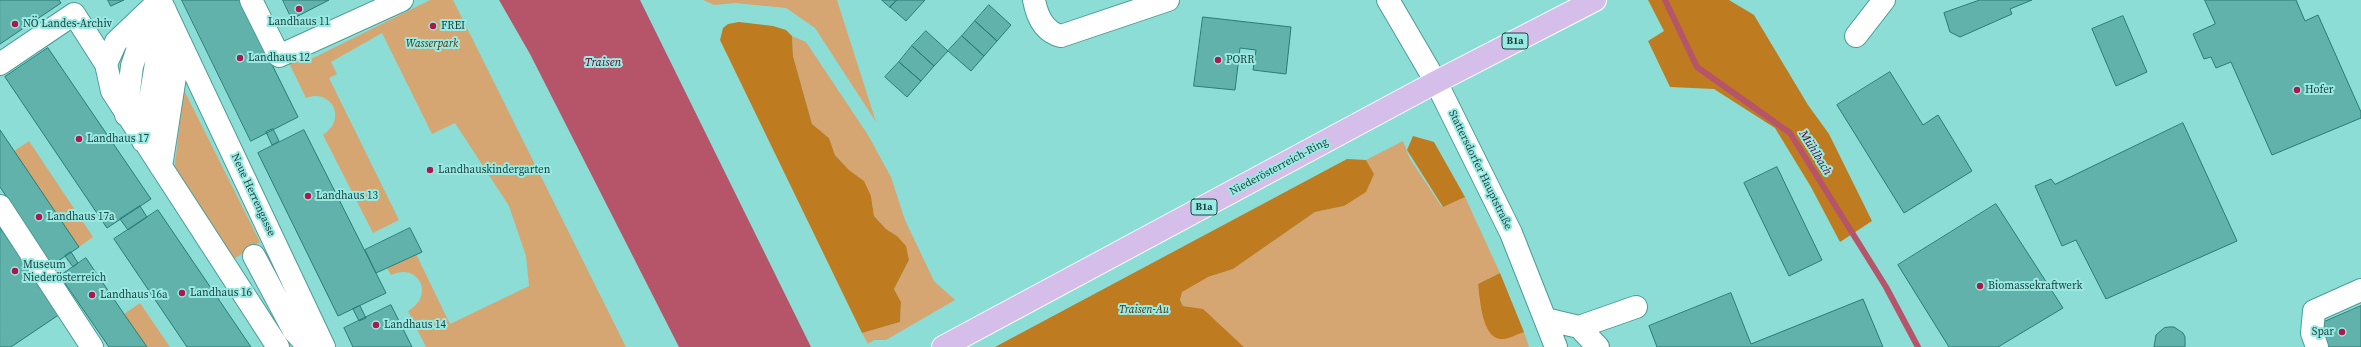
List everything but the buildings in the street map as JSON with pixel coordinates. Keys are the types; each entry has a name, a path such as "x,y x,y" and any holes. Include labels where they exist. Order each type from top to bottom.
{"main road":[{"name":"Niederösterreich-Ring","path":"943,347 1436,82 1595,0"}],"street":[{"path":"252,0 279,56 402,0"},
{"path":"1035,6 1049,30 1061,36 1168,0"},
{"name":"Stattersdorfer Hauptstraße","path":"1388,0 1436,82 1511,233 1556,347"},
{"path":"1856,36 1884,0"},
{"path":"106,64 116,42 163,5"},
{"path":"126,115 132,66 139,44 163,5"},
{"path":"143,141 163,5"},
{"name":"Neue Herrengasse","path":"163,5 180,44 196,73 324,347"},
{"path":"0,64 69,7 106,64 112,91 126,115 278,347"},
{"path":"161,167 180,44"},
{"path":"0,206 92,347"},
{"path":"254,256 296,339 309,347"},
{"path":"2317,347 2312,333 2314,312 2361,290"},
{"path":"1545,320 1579,327 1636,306"},
{"path":"1579,327 1598,347"}],"green space":[{"name":"Wasserpark","path":"430,0 453,0 626,347 426,347 408,311 421,297 422,289 420,282 416,276 409,273 401,272 391,275 387,268 416,254 450,324 529,286 526,256 509,206 455,123 432,134 382,33 331,62 337,74 329,78 399,220 373,233 323,135 334,121 335,114 333,107 329,101 323,97 315,96 306,98 288,61 309,60"},
{"path":"703,0 837,0 876,122 815,28 786,8 735,3 714,5"},
{"path":"1648,0 1729,0 1754,15 1808,105 1829,134 1872,221 1840,242 1811,187 1775,128 1714,89 1670,87 1648,41 1664,31"},
{"path":"739,22 773,26 786,30 792,36 793,56 812,124 829,138 835,155 849,170 864,181 871,196 874,216 886,229 897,236 906,246 909,260 894,289 901,302 900,322 862,333 720,40 723,28 728,24"},
{"path":"792,36 806,42 868,135 891,177 905,220 934,281 955,300 886,340 874,340 868,344 862,333 900,322 901,302 894,289 909,260 897,236 886,229 874,216 871,196 864,182 849,170 835,155 829,138 812,124 793,56"},
{"path":"184,90 260,242 234,259 174,171"},
{"path":"1413,136 1434,142 1465,197 1443,207 1407,150"},
{"path":"29,141 93,237 79,247 14,151"},
{"path":"1403,141 1410,159 1442,207 1465,197 1500,273 1478,284 1502,339 1524,332 1529,347 1244,347 1203,310 1183,306 1180,300 1182,292 1187,287 1208,277 1233,269 1315,212 1344,206 1374,174 1366,160"},
{"name":"Traisen-Au","path":"1347,159 1366,160 1374,174 1366,192 1344,206 1315,212 1233,269 1208,277 1182,292 1180,300 1183,306 1203,309 1244,347 995,347"},
{"path":"1500,273 1524,332 1503,339 1496,338 1486,326 1481,309 1478,284"},
{"path":"140,303 170,347 147,347 124,314"}],"water":[{"name":"Traisen","path":"499,0 640,0 811,347 679,347 530,54"}],"waterway":[{"name":"Mühlbach","path":"1665,0 1697,67 1790,133 1886,287 1918,347"}],"place":[{"name":"Landhaus 11","path":"299,9"},
{"name":"NÖ Landes-Archiv","path":"15,24"},
{"name":"FREI","path":"433,26"},
{"name":"Landhaus 12","path":"240,58"},
{"name":"PORR","path":"1218,60"},
{"name":"Hofer","path":"2297,90"},
{"name":"Landhaus 17","path":"79,139"},
{"name":"Landhauskindergarten","path":"430,170"},
{"name":"Landhaus 13","path":"308,196"},
{"name":"Landhaus 17a","path":"39,217"},
{"name":"Museum Niederösterreich","path":"15,271"},
{"name":"Biomassekraftwerk","path":"1980,286"},
{"name":"Landhaus 16","path":"182,293"},
{"name":"Landhaus 16a","path":"92,295"},
{"name":"Landhaus 14","path":"376,325"},
{"name":"Spar","path":"2342,332"}]}
